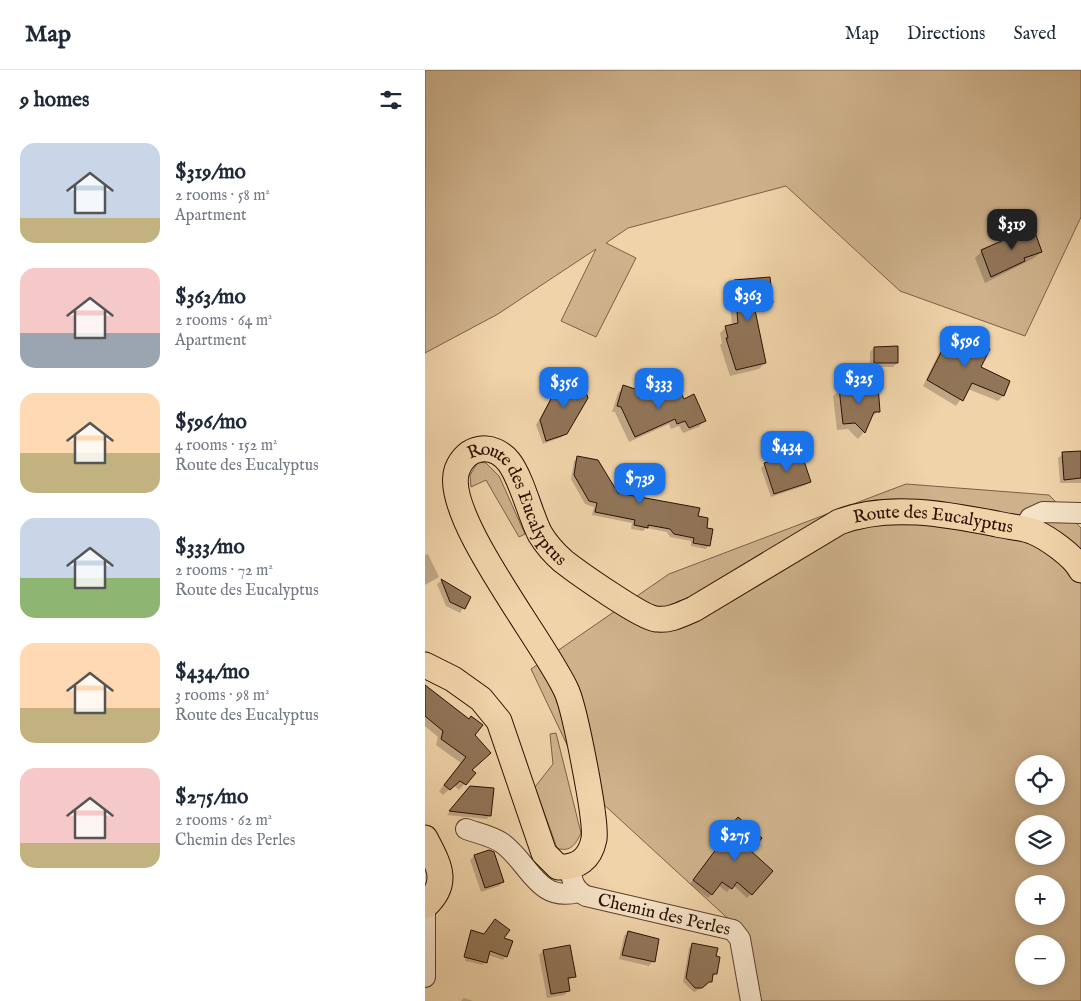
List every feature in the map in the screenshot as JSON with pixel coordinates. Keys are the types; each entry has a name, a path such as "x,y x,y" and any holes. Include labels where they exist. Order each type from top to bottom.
{"main road":[{"name":"Route des Eucalyptus","path":"570,868 585,858 594,838 589,792 568,694 543,647 486,561 468,528 455,482 457,470 473,452 483,448 496,449 510,464 541,536 564,561 639,612 655,619 673,618 694,609 839,522 856,515 881,512 950,515 1033,532 1053,543 1081,570"},
{"path":"425,665 453,679 481,699 499,721 544,853 558,867 570,868"},
{"path":"425,838 441,870 439,887 432,900 425,906"}],"street":[{"path":"1025,530 1031,518 1043,512 1081,514"},
{"path":"466,829 501,842 518,857 543,889 567,895 578,892"},
{"name":"Chemin des Perles","path":"570,868 572,879 578,892 586,896 733,930 740,939 751,1001"},
{"path":"425,914 425,977"}],"shaded area":[{"path":"425,70 1081,70 1081,217 1025,336 900,291 786,186 628,228 606,243 636,258 596,337 561,321 596,249 498,314 425,353"},
{"path":"478,462 486,463 499,476 525,534 519,537 486,480 471,487 470,475"},
{"path":"906,484 1049,495 1081,528 1081,1001 746,1001 747,936 589,791 531,669 669,574"},
{"path":"556,733 581,833 575,844 566,849 557,848 535,787 553,764 550,734"}],"building":[{"path":"1032,224 1042,252 1024,258 1025,261 991,277 981,250 1015,235 1013,231"},
{"path":"770,277 773,303 754,305 766,363 736,370 726,338 728,338 725,326 738,323 734,280"},
{"path":"953,329 990,349 981,367 1010,381 1004,396 972,383 963,401 927,380"},
{"path":"898,346 898,363 874,363 874,347"},
{"path":"581,377 588,398 567,434 546,441 540,420 554,393 563,390 561,384"},
{"path":"623,385 635,389 639,398 655,392 658,395 678,387 684,399 694,394 706,421 689,428 685,421 677,424 675,419 635,437 621,407 617,406"},
{"path":"878,385 880,412 874,412 865,433 855,423 843,424 839,388"},
{"path":"1081,451 1081,478 1064,480 1062,452"},
{"path":"801,452 811,482 774,494 764,463"},
{"path":"577,456 598,460 618,493 700,508 698,516 708,518 707,528 713,529 710,546 693,543 694,538 674,534 670,529 648,525 648,528 634,525 635,520 595,512 597,503 589,501 574,475"},
{"path":"441,579 471,597 465,609 450,602"},
{"path":"425,685 469,719 471,716 483,725 475,735 491,753 472,770 476,773 466,785 460,781 450,790 444,785 466,757 441,739 443,731 425,716"},
{"path":"470,786 494,788 491,816 449,811"},
{"path":"738,817 762,838 751,851 773,871 752,895 737,882 732,889 722,882 712,895 693,880 723,840 720,838"},
{"path":"489,850 494,852 504,882 485,888 474,855"},
{"path":"495,919 510,930 504,938 513,941 507,957 490,951 487,963 464,957 471,930 484,934"},
{"path":"628,931 659,939 655,962 622,955"},
{"path":"692,943 718,948 716,956 720,957 717,974 713,974 712,982 709,982 702,988 695,988 686,978"},
{"path":"570,945 576,977 568,978 570,991 551,994 543,950"}]}
